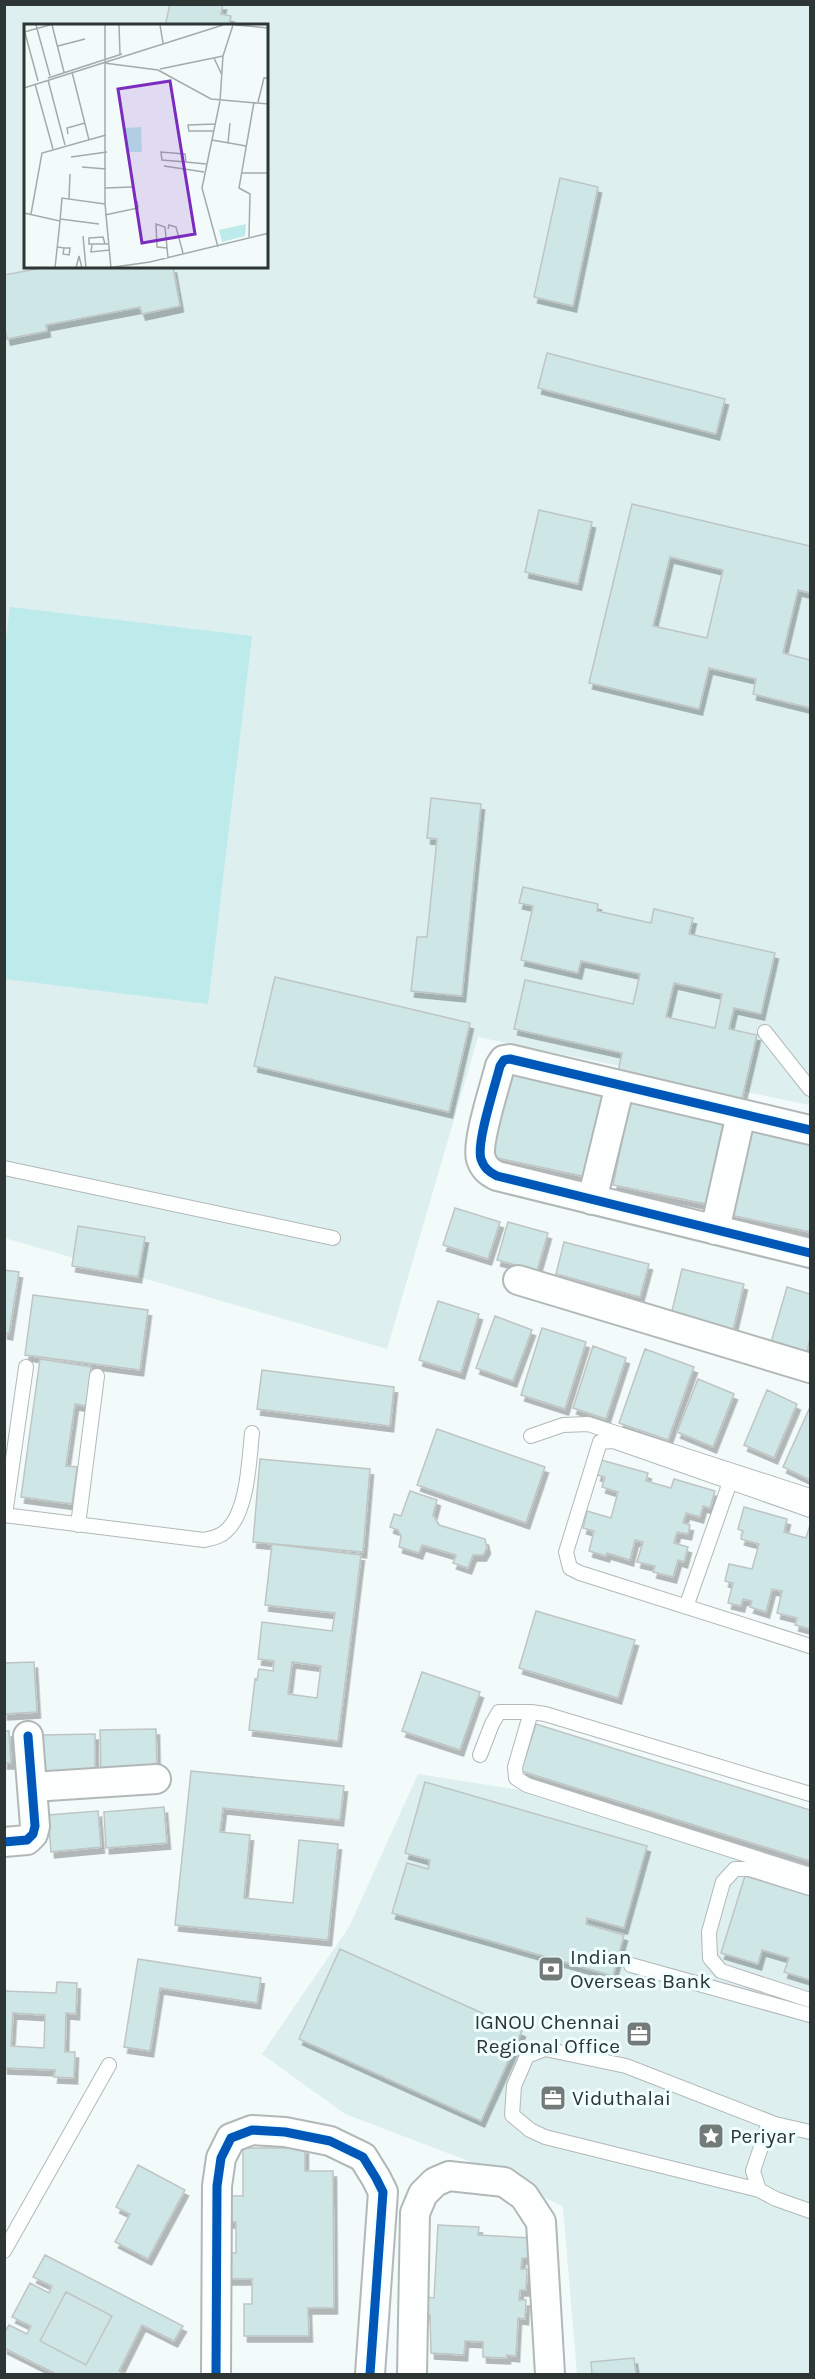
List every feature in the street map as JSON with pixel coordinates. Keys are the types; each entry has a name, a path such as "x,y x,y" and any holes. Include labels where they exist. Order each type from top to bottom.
{"street":[{"path":"810,1130 520,1060 504,1060 481,1139 482,1161 487,1171 497,1176 810,1253"},
{"path":"592,1200 620,1084"},
{"path":"715,1230 741,1114"},
{"path":"518,1280 810,1368"},
{"path":"4,1842 27,1840 33,1834 35,1826 28,1736"},
{"path":"32,1787 156,1779"},
{"path":"216,2374 217,2186 221,2158 231,2138 252,2130 285,2132 330,2141 363,2157 383,2192 370,2374"},
{"path":"412,2374 416,2213 423,2194 435,2182 449,2176 504,2182 524,2196 541,2222 550,2374"}],"lane":[{"path":"765,1032 810,1089"},
{"path":"4,1168 333,1238"},
{"path":"26,1367 5,1515 204,1540 217,1537 227,1531 235,1518 245,1492 252,1433"},
{"path":"78,1524 97,1376"},
{"path":"531,1436 562,1425 588,1424 810,1496"},
{"path":"810,1510 613,1441 600,1442 566,1552 570,1568 580,1574 810,1646"},
{"path":"686,1606 730,1482"},
{"path":"480,1755 499,1712 531,1712 545,1714 810,1794"},
{"path":"531,1712 515,1767 516,1778 527,1785 810,1875"},
{"path":"810,1888 750,1869 735,1869 723,1882 709,1932 710,1958 721,1971 810,2000"},
{"path":"631,1965 810,2015"},
{"path":"810,2132 775,2124 626,2066 545,2049 527,2056 514,2086 512,2115 537,2134 759,2190 776,2199 810,2211"},
{"path":"4,2251 109,2065"},
{"path":"759,2190 753,2171 767,2128 775,2124"}],"shaded area":[{"path":"4,5 810,5 810,1105 478,1037 387,1349 5,1238"},
{"path":"10,607 252,636 208,1004 5,979 4,655"},
{"path":"418,1774 571,1798 810,1875 810,2374 577,2374 563,2207 487,2168 345,2114 262,2054 349,1927"}],"building":[{"path":"170,4 223,4 221,14 231,16 229,24 165,24"},
{"path":"560,178 598,187 573,306 534,297"},
{"path":"42,268 173,268 180,306 142,314 140,307 46,325 47,331 7,339 4,325 4,275"},
{"path":"547,353 725,399 716,434 538,388"},
{"path":"632,504 810,546 810,593 798,590 783,653 810,660 810,708 753,694 756,679 709,668 699,709 589,683","holes":["670,557 723,570 707,638 653,626"]},
{"path":"539,510 592,522 578,584 525,572"},
{"path":"431,798 481,804 462,996 411,991 417,937 427,937 437,839 427,838"},
{"path":"523,887 598,904 597,911 651,923 654,909 693,918 689,934 775,953 761,1014 734,1008 729,1029 757,1035 741,1103 617,1076 622,1053 514,1029 525,980 633,1004 640,974 581,961 578,973 521,960 533,906 519,903","holes":["674,983 722,994 715,1028 666,1017"]},
{"path":"275,977 470,1023 449,1112 254,1066"},
{"path":"511,1065 606,1086 587,1177 492,1157"},
{"path":"631,1097 725,1116 706,1204 613,1185"},
{"path":"749,1125 810,1138 810,1232 730,1215"},
{"path":"455,1208 500,1222 488,1259 443,1245"},
{"path":"508,1222 548,1233 537,1271 497,1260"},
{"path":"78,1226 145,1237 138,1277 72,1266"},
{"path":"564,1242 649,1264 640,1297 556,1274"},
{"path":"682,1269 744,1284 733,1330 671,1315"},
{"path":"4,1270 19,1272 9,1334 4,1333"},
{"path":"787,1287 810,1294 810,1339 806,1355 770,1346"},
{"path":"33,1295 148,1310 140,1370 25,1355"},
{"path":"438,1301 479,1314 461,1373 419,1360"},
{"path":"495,1316 532,1330 513,1381 476,1368"},
{"path":"542,1328 586,1342 565,1409 521,1395"},
{"path":"593,1346 626,1358 606,1419 573,1408"},
{"path":"645,1349 694,1367 668,1440 619,1423"},
{"path":"40,1359 91,1367 86,1406 75,1404 66,1466 77,1467 72,1504 21,1497"},
{"path":"262,1370 394,1387 390,1426 257,1409"},
{"path":"698,1379 734,1394 713,1447 677,1432"},
{"path":"767,1390 797,1404 774,1458 744,1445"},
{"path":"810,1407 810,1480 783,1467"},
{"path":"437,1429 545,1467 526,1523 417,1485"},
{"path":"260,1459 370,1469 363,1552 253,1542"},
{"path":"601,1460 648,1473 646,1481 671,1488 674,1479 715,1491 710,1508 703,1506 700,1517 686,1513 683,1523 690,1525 688,1534 677,1532 674,1543 688,1547 684,1562 678,1560 673,1577 653,1572 655,1566 637,1562 643,1542 635,1540 630,1560 607,1553 606,1556 589,1551 594,1531 583,1528 587,1511 611,1518 618,1492 602,1487 605,1477 597,1475"},
{"path":"410,1491 437,1500 433,1515 439,1525 485,1539 487,1548 483,1555 473,1555 468,1568 453,1563 456,1555 422,1545 419,1553 399,1547 401,1536 398,1530 390,1527 394,1514 401,1516"},
{"path":"744,1507 787,1519 784,1532 806,1538 810,1525 810,1629 795,1625 797,1618 777,1613 782,1591 772,1589 766,1612 750,1607 752,1601 743,1599 741,1606 728,1603 733,1583 725,1581 729,1564 752,1569 759,1544 741,1539 743,1531 738,1529"},
{"path":"272,1544 361,1555 338,1741 249,1730 255,1679 257,1680 259,1669 273,1671 274,1661 258,1659 262,1622 332,1631 335,1613 265,1605","holes":["292,1662 321,1666 317,1698 288,1694"]},
{"path":"536,1611 635,1640 618,1698 519,1668"},
{"path":"34,1662 37,1712 4,1714 4,1663"},
{"path":"422,1672 480,1692 460,1750 402,1731"},
{"path":"536,1724 810,1810 810,1861 521,1771"},
{"path":"156,1729 157,1771 101,1771 100,1730"},
{"path":"4,1731 9,1731 11,1763 4,1763"},
{"path":"95,1734 95,1772 43,1772 43,1735"},
{"path":"191,1771 344,1786 340,1820 223,1808 220,1832 250,1835 244,1898 293,1903 299,1840 338,1844 328,1940 175,1925"},
{"path":"425,1782 647,1846 624,1928 587,1918 586,1924 624,1935 613,1976 392,1913 407,1863 428,1869 430,1860 405,1853"},
{"path":"164,1807 167,1843 106,1848 104,1812"},
{"path":"98,1811 101,1847 51,1852 48,1815"},
{"path":"745,1876 810,1896 810,1980 784,1972 789,1958 762,1950 758,1964 721,1953"},
{"path":"340,1949 522,2031 481,2121 299,2039"},
{"path":"138,1959 261,1978 257,2003 160,1988 150,2051 124,2047"},
{"path":"57,1982 77,1983 76,2014 66,2013 65,2052 75,2052 74,2078 54,2077 55,2070 4,2068 4,1991 56,1993","holes":["13,2013 45,2015 44,2048 11,2046"]},
{"path":"243,2148 305,2148 305,2171 333,2171 334,2308 308,2308 309,2336 244,2336 244,2304 252,2304 252,2279 228,2279 227,2253 236,2253 236,2222 227,2222 227,2196 243,2196"},
{"path":"138,2165 185,2190 148,2259 115,2242 130,2214 116,2207"},
{"path":"438,2225 479,2227 478,2235 532,2238 531,2258 522,2258 521,2269 527,2269 526,2290 520,2290 519,2300 526,2300 525,2319 518,2318 516,2356 483,2357 483,2342 465,2341 464,2355 431,2353 430,2315 426,2315 426,2297 434,2298"},
{"path":"45,2255 183,2326 174,2341 142,2325 119,2371 125,2374 56,2374 4,2348 4,2333 9,2325 27,2334 31,2326 12,2317 30,2283 49,2293 52,2286 33,2277","holes":["66,2292 112,2316 86,2365 40,2341"]},
{"path":"66,2292 112,2316 86,2365 40,2341"},
{"path":"634,2358 636,2374 592,2374 591,2362"}],"cycle path":[{"path":"810,1130 510,1059 504,1060 500,1066 483,1128 480,1151 484,1165 497,1176 810,1253"},
{"path":"4,1842 27,1840 33,1834 35,1826 28,1736"},
{"path":"216,2374 217,2186 221,2158 231,2138 252,2130 285,2132 330,2141 363,2157 383,2192 370,2374"}],"place":[{"name":"Indian Overseas Bank","path":"551,1969"},
{"name":"IGNOU Chennai Regional Office","path":"639,2034"},
{"name":"Viduthalai","path":"553,2098"},
{"name":"Periyar","path":"711,2136"}]}
